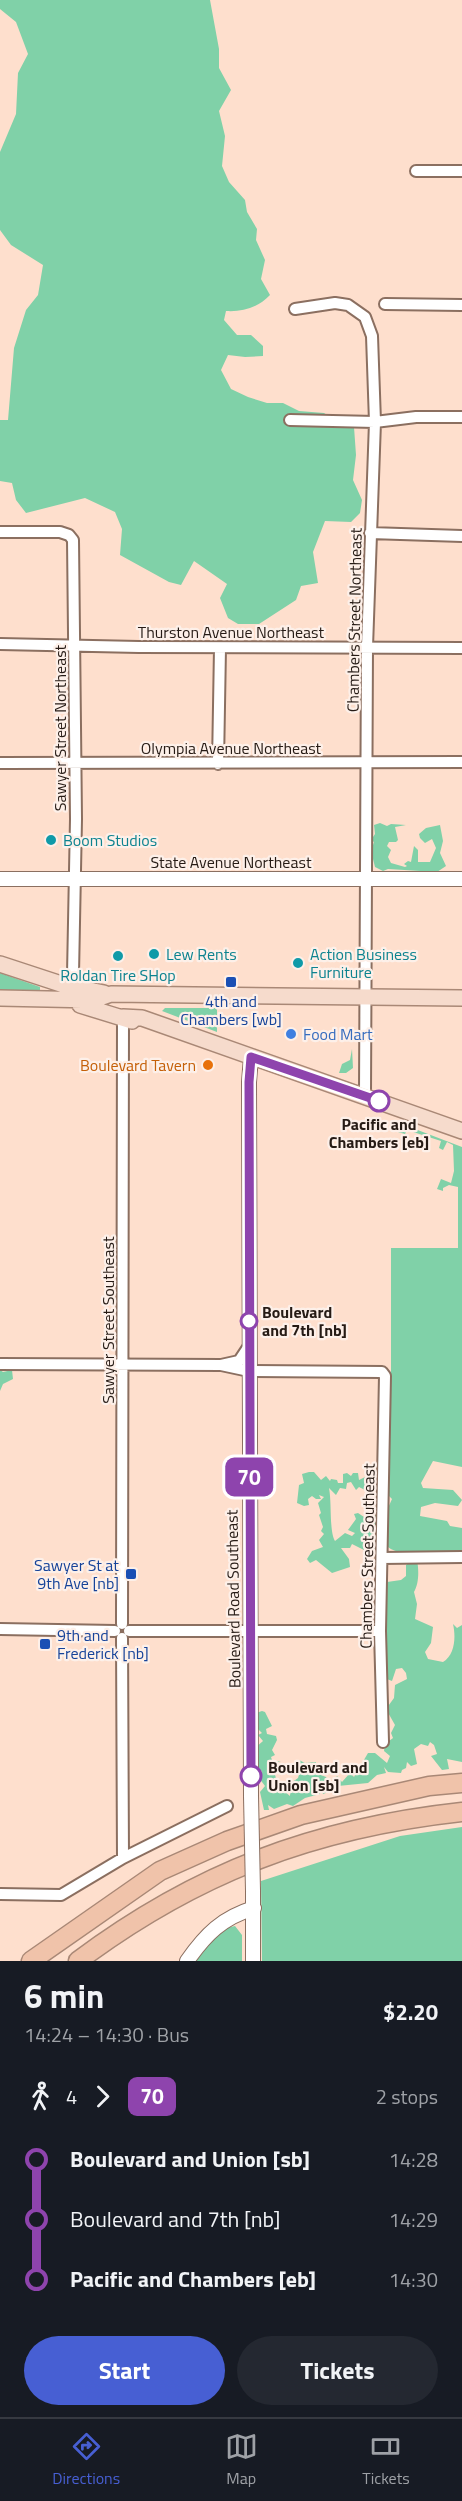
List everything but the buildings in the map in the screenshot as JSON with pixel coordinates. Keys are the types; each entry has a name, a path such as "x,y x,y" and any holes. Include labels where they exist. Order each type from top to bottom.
{"highway":[{"path":"31,1961 160,1871 227,1841 301,1815 429,1786 462,1783"},
{"path":"78,1961 122,1928 170,1899 231,1869 305,1843 376,1824 462,1812"}],"main road":[{"path":"0,964 60,992 123,1017 142,1018 462,1131"},
{"path":"0,997 60,992 366,999 462,998"},
{"path":"111,994 168,1020 183,1033"}],"street":[{"path":"416,171 462,171"},
{"name":"Chambers Street Northeast","path":"295,309 335,303 348,305 365,317 372,336 375,422 367,647 364,879 366,999"},
{"path":"385,304 462,305"},
{"path":"290,420 375,422 416,417 462,417"},
{"name":"Sawyer Street Northeast","path":"0,532 60,532 69,535 73,540 75,645 73,974 60,992"},
{"path":"370,533 462,536"},
{"name":"Thurston Avenue Northeast","path":"0,644 220,648 462,648"},
{"path":"218,764 220,648"},
{"name":"Olympia Avenue Northeast","path":"0,763 462,762"},
{"name":"State Avenue Northeast","path":"0,879 462,879"},
{"path":"365,1095 366,999"},
{"name":"Sawyer Street Southeast","path":"123,1017 123,1858"},
{"name":"Boulevard Road Southeast","path":"251,1057 249,1082 249,1371 254,1961"},
{"path":"221,1365 239,1361 249,1347"},
{"path":"0,1364 221,1365 249,1371"},
{"name":"Chambers Street Southeast","path":"249,1371 382,1372 386,1377 380,1632 383,1742"},
{"path":"382,1558 462,1557"},
{"path":"0,1629 380,1632"},
{"path":"0,1894 62,1894 123,1858 227,1806"},
{"path":"187,1961 205,1935 218,1924 235,1914 254,1908"}],"green space":[{"path":"0,0 210,0 219,49 219,68 231,90 219,111 225,136 222,166 229,182 245,200 247,212 257,229 256,240 265,260 261,279 270,295 250,308 226,311 224,320 237,335 251,335 263,346 263,356 228,355 221,370 231,389 248,397 267,403 283,403 299,411 324,413 342,425 354,427 356,455 353,480 362,500 360,513 351,522 325,521 313,552 318,583 301,586 296,600 259,624 238,624 228,618 220,598 227,584 194,561 181,585 169,582 120,555 122,529 115,512 85,498 26,513 16,500 12,483 0,481 0,420 8,420 14,348 26,310 38,295 43,265 11,245 0,230 0,152 16,114 18,73 28,54 16,22 0,9"},
{"path":"380,823 387,826 406,825 395,827 398,840 389,842 387,846 391,850 388,857 391,863 405,867 407,866 404,864 411,862 414,846 418,850 418,862 430,862 436,848 432,839 425,843 419,834 426,828 440,825 443,841 440,853 446,866 437,872 388,869 383,871 375,867 371,851 374,842 371,840 375,834 374,825"},
{"path":"0,973 40,987 40,990 0,990"},
{"path":"165,1008 215,1008 217,1010 217,1032 162,1011"},
{"path":"352,1049 353,1068 346,1073 339,1073 342,1064 350,1060"},
{"path":"402,1124 462,1147 462,1467 433,1461 421,1483 423,1488 453,1490 462,1500 458,1506 435,1503 421,1507 420,1516 447,1521 450,1526 462,1528 462,1551 446,1553 403,1553 388,1547 388,1508 392,1499 388,1495 389,1482 382,1474 391,1421 391,1248 458,1248 458,1187 449,1185 443,1188 443,1191 437,1189 441,1179 451,1183 454,1171 453,1145 447,1142 443,1150 439,1148 441,1141 407,1130 405,1134 398,1132"},
{"path":"0,1370 3,1372 12,1370 13,1379 3,1384 0,1391"},
{"path":"314,1472 321,1480 326,1476 330,1481 331,1479 337,1480 338,1483 343,1483 343,1474 347,1473 351,1476 353,1473 358,1473 359,1480 365,1477 371,1479 370,1476 379,1473 378,1495 378,1486 365,1482 365,1490 359,1487 356,1490 351,1482 347,1483 346,1489 340,1488 336,1495 329,1488 332,1531 335,1541 345,1533 352,1536 355,1533 348,1530 356,1519 354,1514 358,1513 364,1517 379,1515 380,1521 371,1530 376,1538 376,1549 366,1551 352,1544 350,1548 341,1548 349,1559 350,1567 332,1573 316,1560 310,1563 307,1559 312,1551 323,1547 319,1540 324,1534 321,1531 323,1527 318,1503 324,1497 319,1495 321,1499 316,1499 312,1496 308,1499 309,1505 304,1506 297,1503 299,1485 304,1483 302,1474"},
{"path":"412,1560 417,1560 418,1568 418,1581 414,1592 417,1604 415,1619 433,1627 431,1643 425,1652 428,1659 443,1662 447,1659 454,1645 453,1624 457,1628 462,1625 462,1762 447,1759 449,1769 442,1770 431,1756 437,1754 434,1745 430,1742 428,1746 421,1744 414,1749 417,1764 411,1766 407,1762 406,1768 401,1773 388,1772 384,1767 386,1773 377,1775 368,1783 328,1787 328,1792 323,1794 321,1787 320,1794 305,1798 293,1806 287,1804 274,1809 268,1805 269,1810 264,1810 260,1792 265,1786 259,1778 262,1772 255,1762 255,1748 263,1741 258,1735 262,1733 257,1728 256,1713 265,1712 272,1726 266,1729 267,1734 276,1736 277,1740 272,1750 275,1755 271,1757 272,1760 281,1762 271,1762 270,1773 275,1775 279,1787 290,1796 291,1783 298,1778 301,1768 297,1763 299,1760 305,1763 316,1762 316,1773 326,1777 330,1783 333,1783 337,1776 342,1782 350,1773 354,1777 368,1753 375,1753 387,1763 390,1756 384,1751 385,1744 393,1738 391,1733 395,1725 386,1709 394,1698 395,1685 407,1679 402,1668 396,1669 392,1681 379,1676 387,1582 401,1580 406,1576 406,1565"},
{"path":"462,1827 462,1961 262,1961 261,1881 400,1836"},
{"path":"235,1926 242,1935 242,1961 187,1961 219,1930"}],"bus line":[{"name":"70","path":"251,1776 248,1434 249,1070 251,1057 379,1101"}],"place":[{"name":"Boom Studios","path":"51,840"},
{"name":"Lew Rents","path":"154,954"},
{"name":"Roldan Tire SHop","path":"118,956"},
{"name":"Action Business Furniture","path":"298,963"},
{"name":"4th and Chambers [wb]","path":"231,982"},
{"name":"Food Mart","path":"291,1034"},
{"name":"Boulevard Tavern","path":"208,1065"},
{"name":"Pacific and Chambers [eb]","path":"379,1101"},
{"name":"Boulevard and 7th [nb]","path":"249,1321"},
{"name":"Sawyer St at 9th Ave [nb]","path":"131,1574"},
{"name":"9th and Frederick [nb]","path":"45,1644"},
{"name":"Boulevard and Union [sb]","path":"251,1776"}]}
